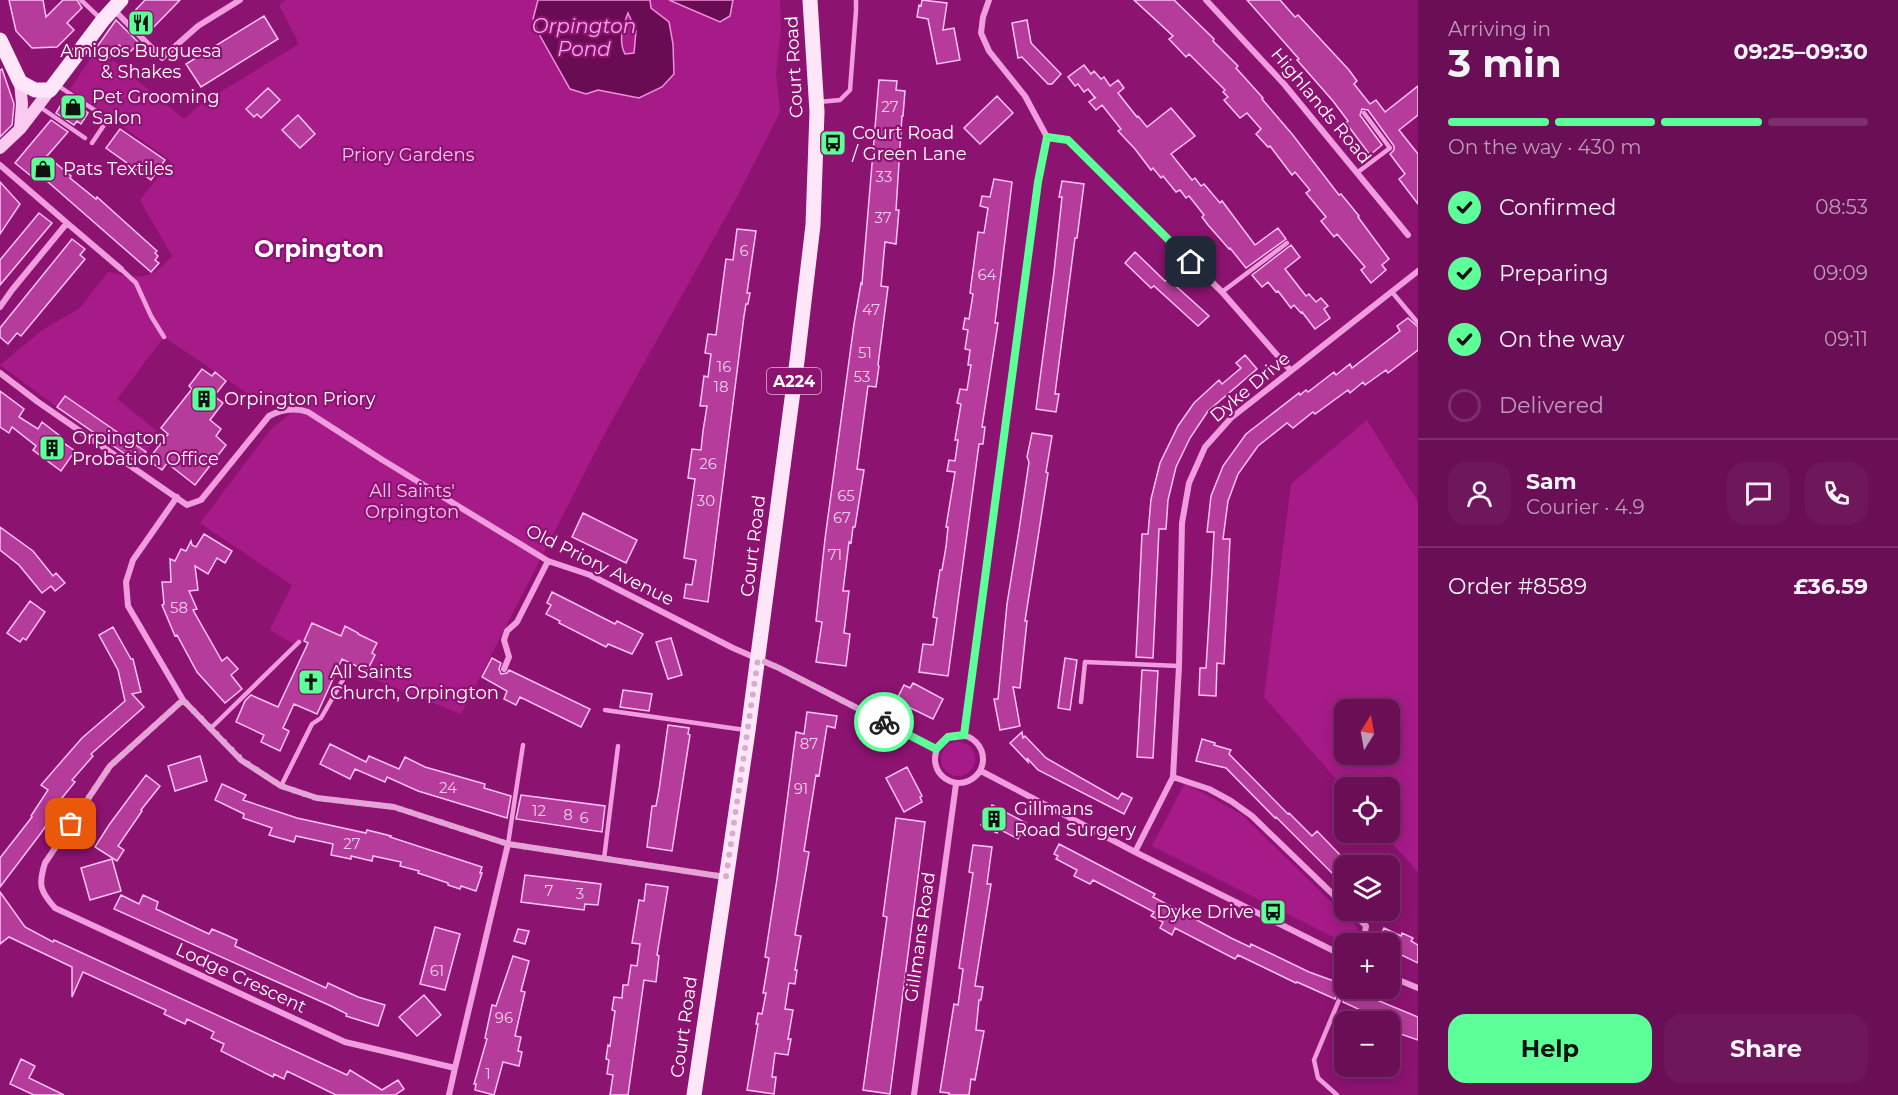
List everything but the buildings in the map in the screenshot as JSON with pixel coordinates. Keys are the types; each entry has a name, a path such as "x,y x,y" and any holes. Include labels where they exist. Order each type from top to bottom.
{"main road":[{"name":"Court Road","path":"694,1095 758,659 813,225 816,102 810,0"},
{"path":"0,40 20,82 35,90 53,87 112,10"}],"street":[{"path":"112,10 162,58 198,26 240,0"},
{"path":"964,735 1038,182 1047,137 1025,96 989,51 981,33 983,17 989,0"},
{"name":"Highlands Road","path":"1206,0 1284,84 1408,235"},
{"path":"20,82 22,104 20,129"},
{"path":"0,148 20,129 53,87"},
{"path":"1047,137 1068,140 1222,292 1291,371"},
{"path":"0,165 121,269"},
{"path":"0,308 12,290 68,223"},
{"name":"Dyke Drive","path":"1135,852 1173,777 1179,666 1182,523 1189,483 1205,447 1231,418 1418,271"},
{"path":"0,373 38,402 177,497 133,560 126,582 128,606 183,700 242,760 281,786 316,798 394,807 508,844 726,877"},
{"name":"Old Priory Avenue","path":"177,497 187,505 201,500 269,416 279,411 299,409 308,412 548,561 590,575 697,630 779,668 936,749"},
{"path":"504,669 509,657 504,640 507,631 517,622 548,561"},
{"name":"Lodge Crescent","path":"183,700 110,766 45,863 40,879 42,894 55,908 345,1042 455,1068"},
{"path":"964,735 978,742 984,756 981,771 970,782 956,784 942,777 938,771 935,764 936,749 948,737 964,735"},
{"path":"981,771 1135,852 1334,951"},
{"path":"1173,777 1209,789 1252,816 1334,895"},
{"name":"Gillmans Road","path":"914,1095 956,784"},
{"path":"449,1095 508,844"},
{"path":"1400,981 1418,988"}],"lane":[{"path":"81,0 112,10"},
{"path":"816,102 840,100 850,90 856,1"},
{"path":"53,87 108,119 92,143"},
{"path":"39,105 85,138"},
{"path":"1358,172 1390,148 1364,113"},
{"path":"1222,292 1287,243"},
{"path":"121,269 136,284 164,337"},
{"path":"1392,292 1418,322"},
{"path":"210,729 299,642"},
{"path":"1081,702 1085,662 1179,666"},
{"path":"281,786 312,724 321,718 348,671"},
{"path":"605,710 748,731"},
{"path":"508,844 523,745"},
{"path":"604,860 618,746"},
{"path":"1337,1095 1318,1078 1314,1060 1339,999"}],"green space":[{"path":"286,0 780,0 781,31 776,73 780,112 738,195 605,433 461,714 363,675 375,655 371,653 376,643 356,637 358,632 346,627 341,636 312,623 304,641 293,644 270,630 292,585 200,523 271,429 305,402 285,399 262,403 164,337 117,399 161,434 146,452 65,396 57,407 0,365 41,331 80,308 108,272 143,276 157,270 172,256 140,200 171,161 70,89 95,52 110,63 113,60 184,119 202,103 299,44 279,5"},
{"path":"1367,420 1418,502 1418,872 1392,843 1400,843 1400,777 1334,777 1264,697 1291,484"},
{"path":"958,742 970,747 975,759 970,771 958,776 946,771 941,759 946,747"},
{"path":"1185,783 1241,814 1334,905 1334,921 1351,921 1358,928 1356,933 1334,933 1334,937 1152,846"}],"water":[{"name":"Orpington Pond","path":"538,0 650,0 651,8 669,22 673,44 674,74 662,87 639,98 598,90 586,94 570,89 533,19","holes":["628,13 636,31 634,53 625,54 622,39"]},
{"name":"Orpington Pond","path":"669,0 733,0 730,16 720,22"}],"way so far":[{"path":"71,824 110,766 183,700 242,760 281,786 316,798 394,807 508,844 726,877 758,659 884,722"}],"place":[{"name":"Amigos Burguesa & Shakes","path":"141,23"},
{"name":"Pet Grooming Salon","path":"73,107"},
{"name":"Court Road / Green Lane","path":"833,143"},
{"name":"Pats Textiles","path":"43,169"},
{"name":"Orpington Priory","path":"204,399"},
{"name":"Orpington Probation Office","path":"52,448"},
{"name":"All Saints Church, Orpington","path":"311,682"},
{"name":"Gillmans Road Surgery","path":"994,819"},
{"name":"Dyke Drive","path":"1273,912"}],"district":[{"name":"Orpington","path":"319,248"}],"route":[{"path":"884,722 936,749 948,737 964,735 1038,182 1047,137 1068,140 1191,262"}],"park label":[{"name":"Priory Gardens","path":"408,155"},
{"name":"All Saints' Orpington","path":"412,501"}]}
